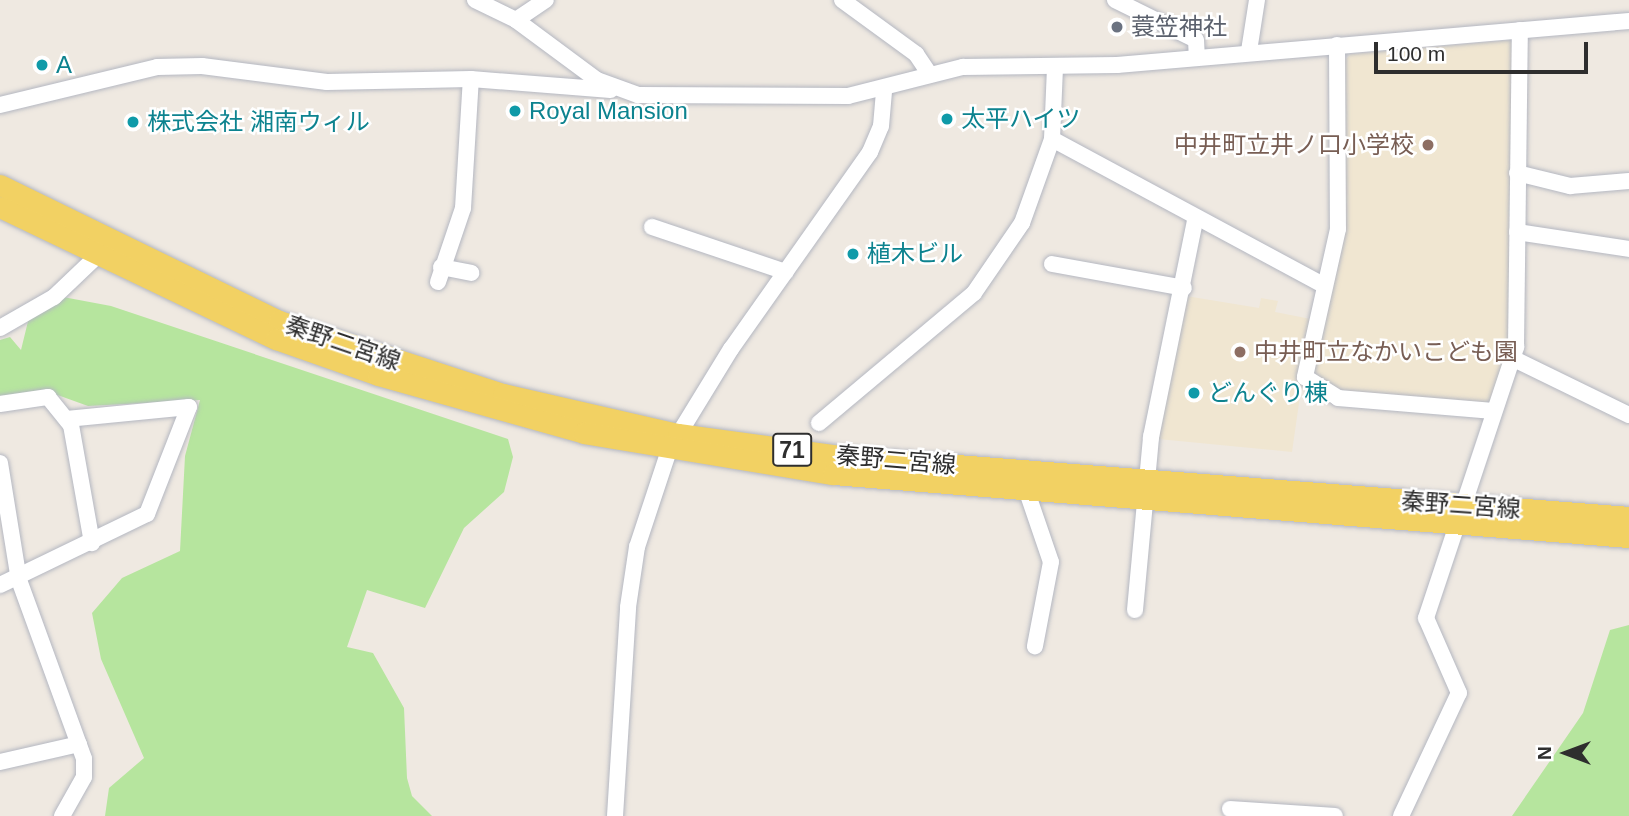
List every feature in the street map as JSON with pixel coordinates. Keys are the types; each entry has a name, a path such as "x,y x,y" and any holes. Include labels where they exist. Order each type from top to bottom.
{"main road":[{"name":"秦野二宮線","path":"0,186 279,321 503,394 673,442 840,456 1147,489 1457,514 1629,537"},
{"name":"秦野二宮線","path":"0,207 96,257 264,334 378,375 500,412 673,442 833,474 1026,489 1147,489"},
{"name":"秦野二宮線","path":"1457,514 1629,517"}],"street":[{"path":"475,0 516,20 621,91"},
{"path":"516,20 547,0"},
{"path":"842,0 916,54 930,75"},
{"path":"1115,0 1196,40 1197,57"},
{"path":"1249,51 1257,0"},
{"path":"0,104 157,67 202,66 327,82 471,79 621,91 848,96 963,67 1055,68 1629,21"},
{"path":"1401,816 1460,693 1426,618 1457,514 1511,358 1517,232 1520,30"},
{"path":"1337,45 1338,229 1323,285 1305,377 1338,398 1493,411"},
{"path":"819,423 974,293 1021,223 1052,139 1055,68"},
{"path":"471,79 463,208 440,274 471,273"},
{"path":"615,816 628,607 636,547 673,442 870,152 881,127 884,88"},
{"path":"1052,139 1195,220 1323,285"},
{"path":"1517,173 1570,186 1629,181"},
{"path":"1135,610 1151,436 1184,288 1195,220"},
{"path":"652,228 786,272"},
{"path":"1517,232 1629,249"},
{"path":"0,328 54,297 96,257"},
{"path":"1052,264 1184,288"},
{"path":"1511,358 1629,415"},
{"path":"0,404 48,397 67,419 92,543"},
{"path":"0,585 19,580 148,514 189,407 67,419"},
{"path":"0,463 19,580 79,744 84,777 62,816"},
{"path":"1026,489 1051,562 1035,646"},
{"path":"0,762 79,744"},
{"path":"1230,809 1335,816"}],"shaded area":[{"name":"中井町立井ノ口小学校","path":"1512,40 1511,342 1491,404 1342,393 1311,373 1343,227 1341,64 1351,54"},
{"name":"中井町立なかいこども園","path":"1186,296 1259,308 1261,298 1278,301 1275,312 1311,319 1292,452 1158,439"}],"green space":[{"path":"63,297 111,306 508,439 513,457 504,492 464,528 425,608 367,590 347,647 373,653 404,708 407,778 412,796 432,816 105,816 109,788 144,758 101,659 92,613 122,578 180,551 185,456 200,400 88,406 52,393 0,401 0,340 10,337 21,350 32,305"},
{"path":"1629,625 1629,816 1512,816 1583,713 1610,630"}],"place":[{"name":"蓑笠神社","path":"1117,27"},
{"name":"A","path":"42,65"},
{"name":"Royal Mansion","path":"515,111"},
{"name":"太平ハイツ","path":"947,119"},
{"name":"株式会社 湘南ウィル","path":"133,122"},
{"name":"中井町立井ノ口小学校","path":"1428,145"},
{"name":"植木ビル","path":"853,254"},
{"name":"中井町立なかいこども園","path":"1240,352"},
{"name":"どんぐり棟","path":"1194,393"}]}
